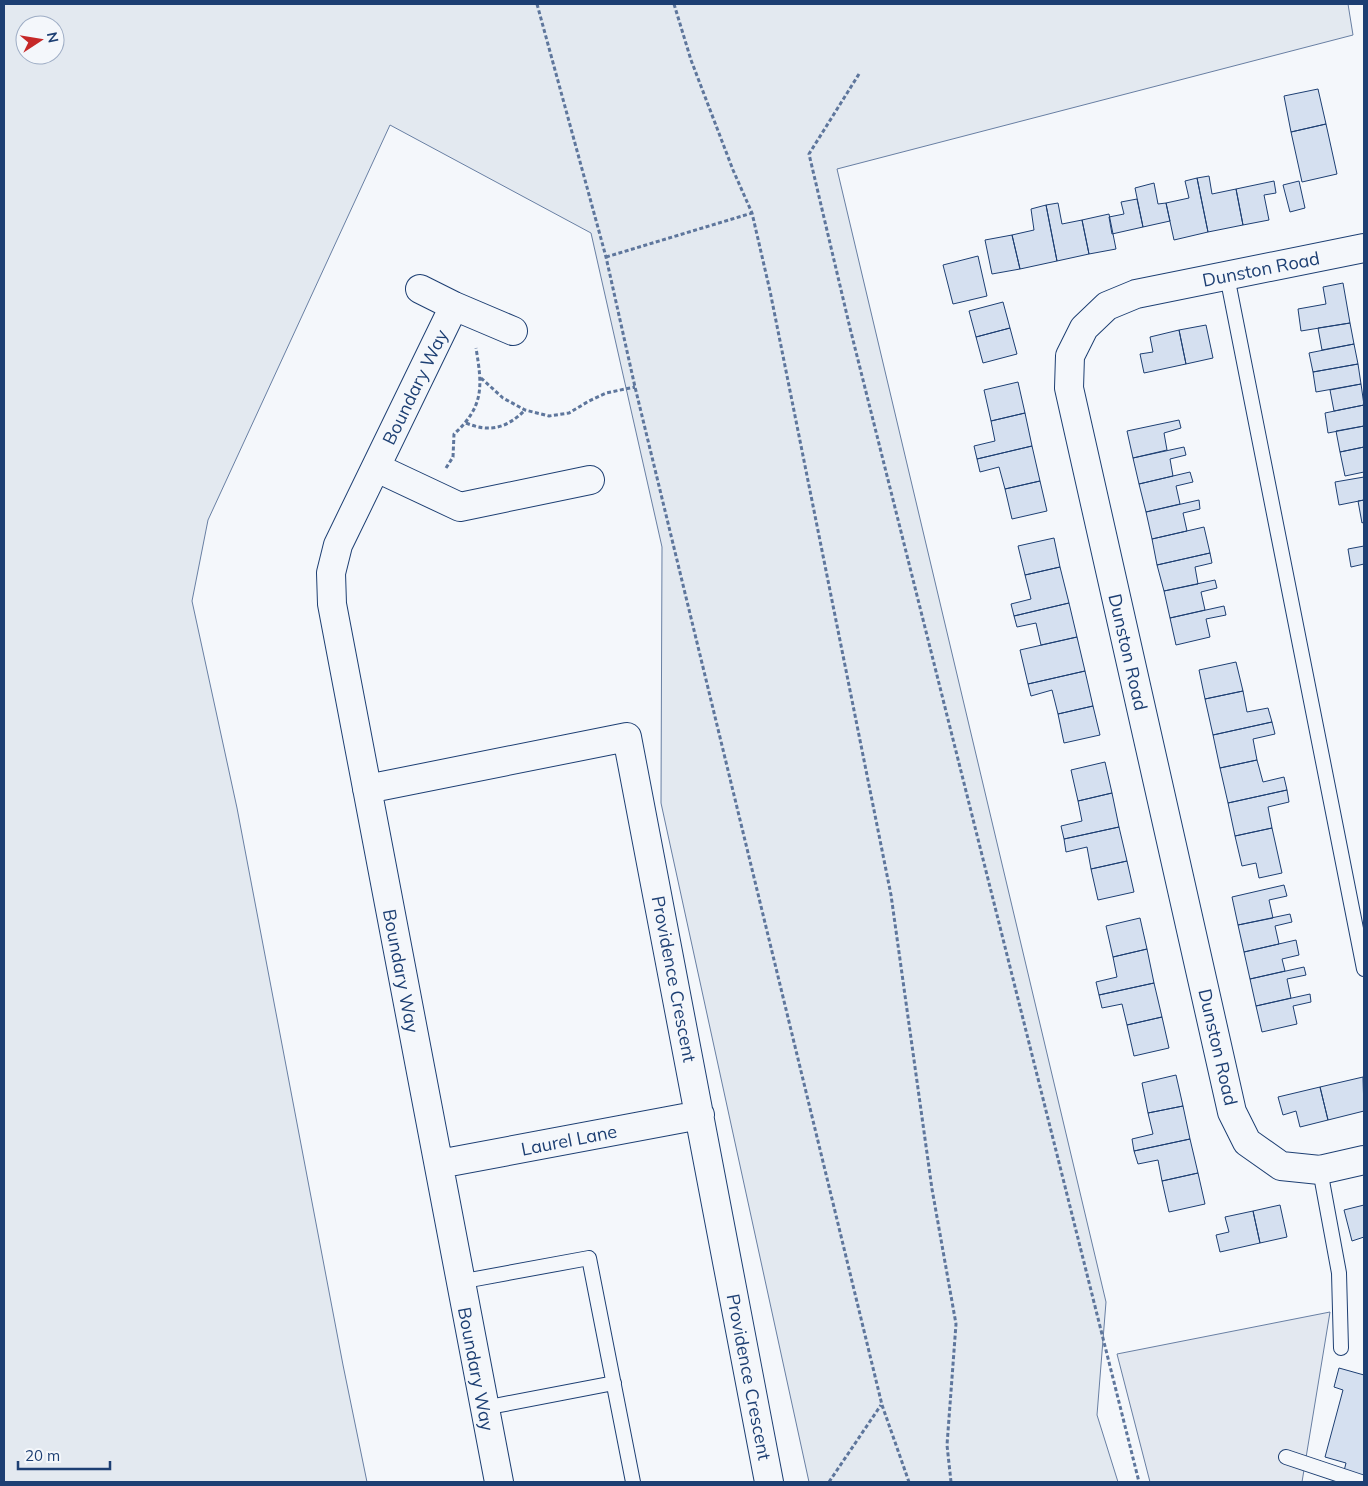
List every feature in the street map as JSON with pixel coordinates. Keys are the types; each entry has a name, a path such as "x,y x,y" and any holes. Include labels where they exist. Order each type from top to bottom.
{"street":[{"name":"Dunston Road","path":"1364,248 1136,294 1107,306 1084,328 1070,356 1069,388 1232,1112 1247,1142 1281,1166 1320,1170 1364,1160"},
{"path":"420,289 512,331"},
{"name":"Boundary Way","path":"454,306 338,544 331,573 332,604 498,1482"},
{"path":"376,468 460,507 590,480"},
{"name":"Providence Crescent","path":"367,789 627,737 769,1482"},
{"name":"Laurel Lane","path":"438,1164 700,1115"}],"lane":[{"path":"1227,276 1364,969"},
{"path":"1320,1170 1339,1273 1341,1348"},
{"path":"460,1282 589,1258 633,1482"},
{"path":"484,1408 614,1383"},
{"path":"1286,1457 1360,1482"}],"path":[{"path":"537,4 606,258 635,387 882,1405 909,1482"},
{"path":"674,4 691,60 733,170 752,213 770,291 891,895 932,1189 956,1324 947,1446 950,1482"},
{"path":"859,74 809,154 855,347 1139,1482"},
{"path":"606,258 752,213"},
{"path":"431,494 453,457 454,434 466,423 479,399 481,378 475,341 486,320"},
{"path":"481,378 503,398 524,410 549,416 569,413 589,401 606,394 635,387"},
{"path":"466,423 478,428 497,428 515,420 524,410"},
{"path":"829,1482 882,1405"}],"shaded area":[{"path":"4,4 1348,4 1353,35 837,169 1106,1302 1097,1415 1118,1482 809,1482 661,803 662,547 591,233 390,125 208,520 192,601 237,808 367,1482 4,1482"},
{"path":"1330,1312 1302,1482 1150,1482 1117,1354"}],"building":[{"path":"1318,89 1326,124 1291,132 1284,96"},
{"path":"1326,124 1337,174 1302,182 1291,132"},
{"path":"1209,176 1212,194 1236,189 1243,225 1208,232 1197,178"},
{"path":"1197,178 1208,232 1174,240 1166,203 1189,198 1185,181"},
{"path":"1274,181 1276,193 1264,195 1269,220 1243,225 1236,189"},
{"path":"1299,181 1305,208 1290,212 1283,185"},
{"path":"1154,183 1158,204 1166,203 1170,221 1143,227 1135,188"},
{"path":"1137,199 1143,227 1112,234 1109,217 1124,214 1121,202"},
{"path":"1058,203 1062,224 1082,220 1089,254 1057,261 1046,205"},
{"path":"1046,205 1057,261 1020,269 1012,235 1034,230 1031,209"},
{"path":"1109,214 1116,249 1089,254 1082,220"},
{"path":"1012,235 1020,269 992,274 985,240"},
{"path":"978,256 987,296 953,304 943,265"},
{"path":"1343,283 1350,323 1301,331 1298,309 1326,304 1323,287"},
{"path":"1003,302 1010,328 976,337 969,311"},
{"path":"1350,323 1354,344 1322,350 1318,328"},
{"path":"1206,325 1213,358 1186,364 1179,330"},
{"path":"1010,328 1017,354 983,363 976,337"},
{"path":"1179,330 1186,364 1144,373 1140,354 1153,352 1150,337"},
{"path":"1354,344 1358,364 1313,372 1309,353"},
{"path":"1358,364 1361,384 1316,392 1313,372"},
{"path":"1018,382 1025,413 991,421 984,390"},
{"path":"1361,384 1364,405 1334,411 1330,390"},
{"path":"1364,405 1364,426 1328,433 1325,413"},
{"path":"1025,413 1032,446 977,459 974,446 995,441 991,421"},
{"path":"1179,420 1181,428 1164,433 1167,450 1133,458 1127,431"},
{"path":"1364,426 1364,447 1340,452 1336,431"},
{"path":"1032,446 1040,481 1005,489 999,467 980,472 977,459"},
{"path":"1184,447 1186,455 1170,459 1173,476 1139,484 1133,458"},
{"path":"1364,447 1364,472 1345,476 1340,452"},
{"path":"1190,472 1193,482 1176,486 1180,504 1146,512 1139,484"},
{"path":"1364,477 1364,500 1339,505 1335,482"},
{"path":"1040,481 1047,511 1012,519 1005,489"},
{"path":"1199,500 1200,509 1183,513 1187,531 1152,539 1146,512"},
{"path":"1364,500 1364,522 1362,523 1358,501"},
{"path":"1204,527 1210,553 1157,565 1152,539"},
{"path":"1054,538 1060,567 1025,575 1018,546"},
{"path":"1364,546 1364,564 1351,567 1348,549"},
{"path":"1210,553 1212,563 1195,567 1198,584 1164,591 1157,565"},
{"path":"1060,567 1069,603 1014,616 1011,604 1031,599 1025,575"},
{"path":"1215,580 1217,588 1201,592 1205,610 1170,618 1164,591"},
{"path":"1069,603 1077,637 1041,645 1036,623 1017,627 1014,616"},
{"path":"1224,606 1226,615 1206,619 1210,637 1176,645 1170,618"},
{"path":"1077,637 1085,671 1028,684 1020,650"},
{"path":"1236,662 1243,691 1205,699 1199,670"},
{"path":"1085,671 1093,706 1058,714 1052,690 1031,696 1028,684"},
{"path":"1243,691 1247,712 1268,708 1272,722 1213,735 1205,699"},
{"path":"1093,706 1100,735 1064,743 1058,714"},
{"path":"1272,722 1275,734 1253,739 1257,760 1220,768 1213,735"},
{"path":"1257,760 1263,782 1284,777 1287,790 1228,803 1220,768"},
{"path":"1105,762 1112,793 1078,801 1071,770"},
{"path":"1287,790 1289,802 1268,807 1272,828 1235,836 1228,803"},
{"path":"1112,793 1119,827 1064,839 1061,826 1082,821 1078,801"},
{"path":"1119,827 1127,861 1091,869 1087,847 1066,852 1064,839"},
{"path":"1272,828 1282,873 1259,878 1256,863 1242,866 1235,836"},
{"path":"1127,861 1134,892 1098,900 1091,869"},
{"path":"1284,885 1287,896 1269,900 1273,918 1238,925 1232,897"},
{"path":"1290,914 1292,922 1275,926 1279,944 1244,952 1238,925"},
{"path":"1140,918 1147,949 1113,957 1106,926"},
{"path":"1296,940 1299,955 1282,959 1285,971 1250,979 1244,952"},
{"path":"1147,949 1154,983 1099,995 1096,982 1117,977 1113,957"},
{"path":"1304,967 1306,975 1287,979 1291,998 1256,1006 1250,979"},
{"path":"1154,983 1162,1017 1127,1025 1122,1004 1102,1008 1099,995"},
{"path":"1310,994 1311,1002 1293,1006 1297,1024 1262,1032 1256,1006"},
{"path":"1162,1017 1169,1048 1134,1056 1127,1025"},
{"path":"1176,1075 1183,1106 1148,1113 1142,1083"},
{"path":"1363,1077 1364,1111 1328,1120 1320,1087"},
{"path":"1320,1087 1328,1120 1300,1127 1296,1111 1283,1115 1278,1097"},
{"path":"1183,1106 1190,1139 1134,1151 1132,1139 1153,1134 1148,1113"},
{"path":"1190,1139 1198,1173 1162,1181 1158,1160 1138,1164 1134,1151"},
{"path":"1198,1173 1205,1204 1169,1212 1162,1181"},
{"path":"1280,1205 1287,1237 1260,1243 1253,1211"},
{"path":"1364,1205 1364,1237 1352,1241 1344,1210"},
{"path":"1253,1211 1260,1243 1220,1252 1216,1235 1229,1232 1225,1217"},
{"path":"1339,1368 1364,1375 1364,1477 1344,1471 1346,1463 1325,1457 1343,1390 1334,1387"}]}
